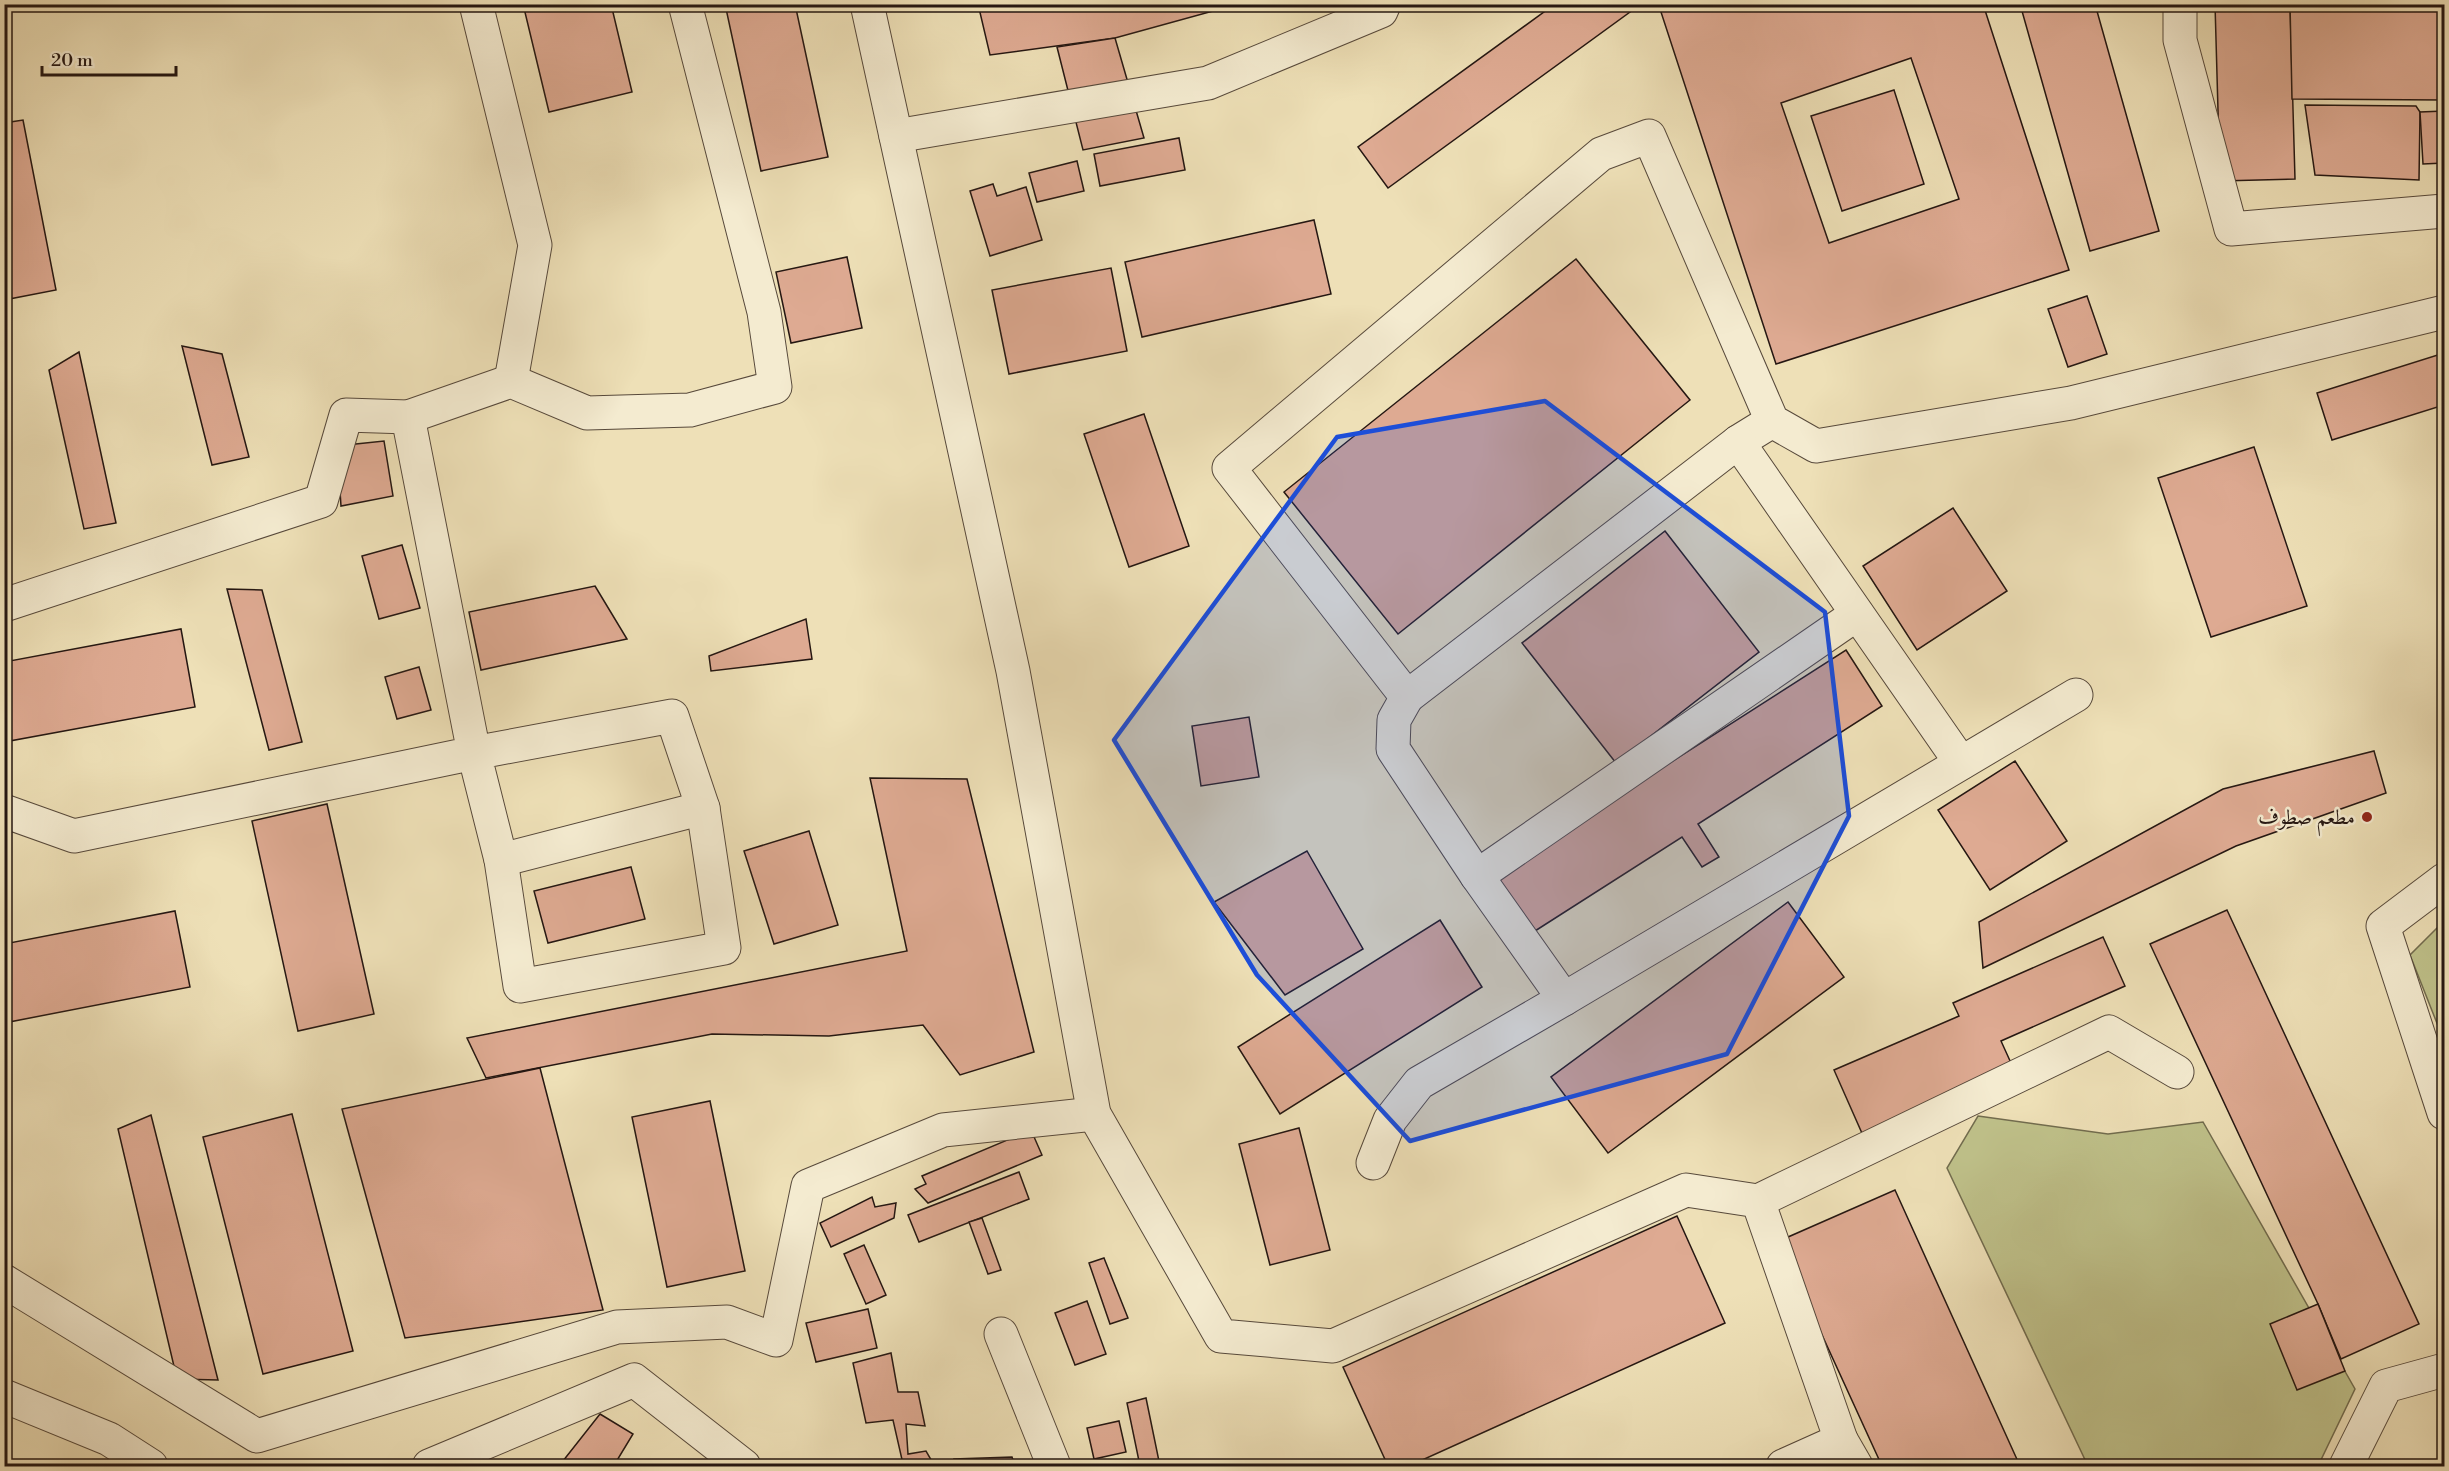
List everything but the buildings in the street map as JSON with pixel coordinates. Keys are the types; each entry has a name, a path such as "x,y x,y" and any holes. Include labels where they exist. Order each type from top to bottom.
{"lane":[{"path":"476,4 535,245 511,381"},
{"path":"4,605 321,501 346,415 408,417 511,381 587,413 690,410 775,387 764,312 685,4"},
{"path":"867,4 1012,671 1094,1114 1221,1336 1333,1346 1686,1190 1758,1201 2109,1032 2177,1072"},
{"path":"896,136 1208,83 1381,11 1384,4"},
{"path":"2180,4 2180,40 2231,229 2445,211"},
{"path":"1407,697 1229,468 1601,154 1649,136 1772,421 1816,447 2071,402 2445,312"},
{"path":"4,811 74,836 474,753 672,716 703,808 724,948 520,986 501,860 474,753 408,417"},
{"path":"1564,999 1477,876 1393,749 1394,720 1407,697 1738,442 1772,421"},
{"path":"1738,442 1960,763"},
{"path":"1477,876 1857,614"},
{"path":"1373,1163 1390,1120 1419,1083 2076,695"},
{"path":"501,860 703,808"},
{"path":"2445,880 2383,926 2445,1113"},
{"path":"4,1281 257,1436 617,1327 727,1322 776,1340 808,1186 943,1131 1094,1114"},
{"path":"1758,1201 1848,1453 1783,1467"},
{"path":"1001,1334 1054,1467"},
{"path":"2346,1467 2386,1386 2445,1370"},
{"path":"429,1467 634,1380 744,1467"},
{"path":"4,1396 109,1439 151,1467"}],"highlighted area":[{"path":"1545,401 1825,612 1849,816 1727,1054 1410,1141 1257,975 1114,740 1337,437"}],"green space":[{"path":"2444,921 2444,1041 2410,955"},
{"path":"1978,1116 2108,1134 2203,1122 2355,1389 2318,1466 2088,1466 1947,1168"}],"place":[{"name":"مطعم صطوف","path":"2367,817"}]}
